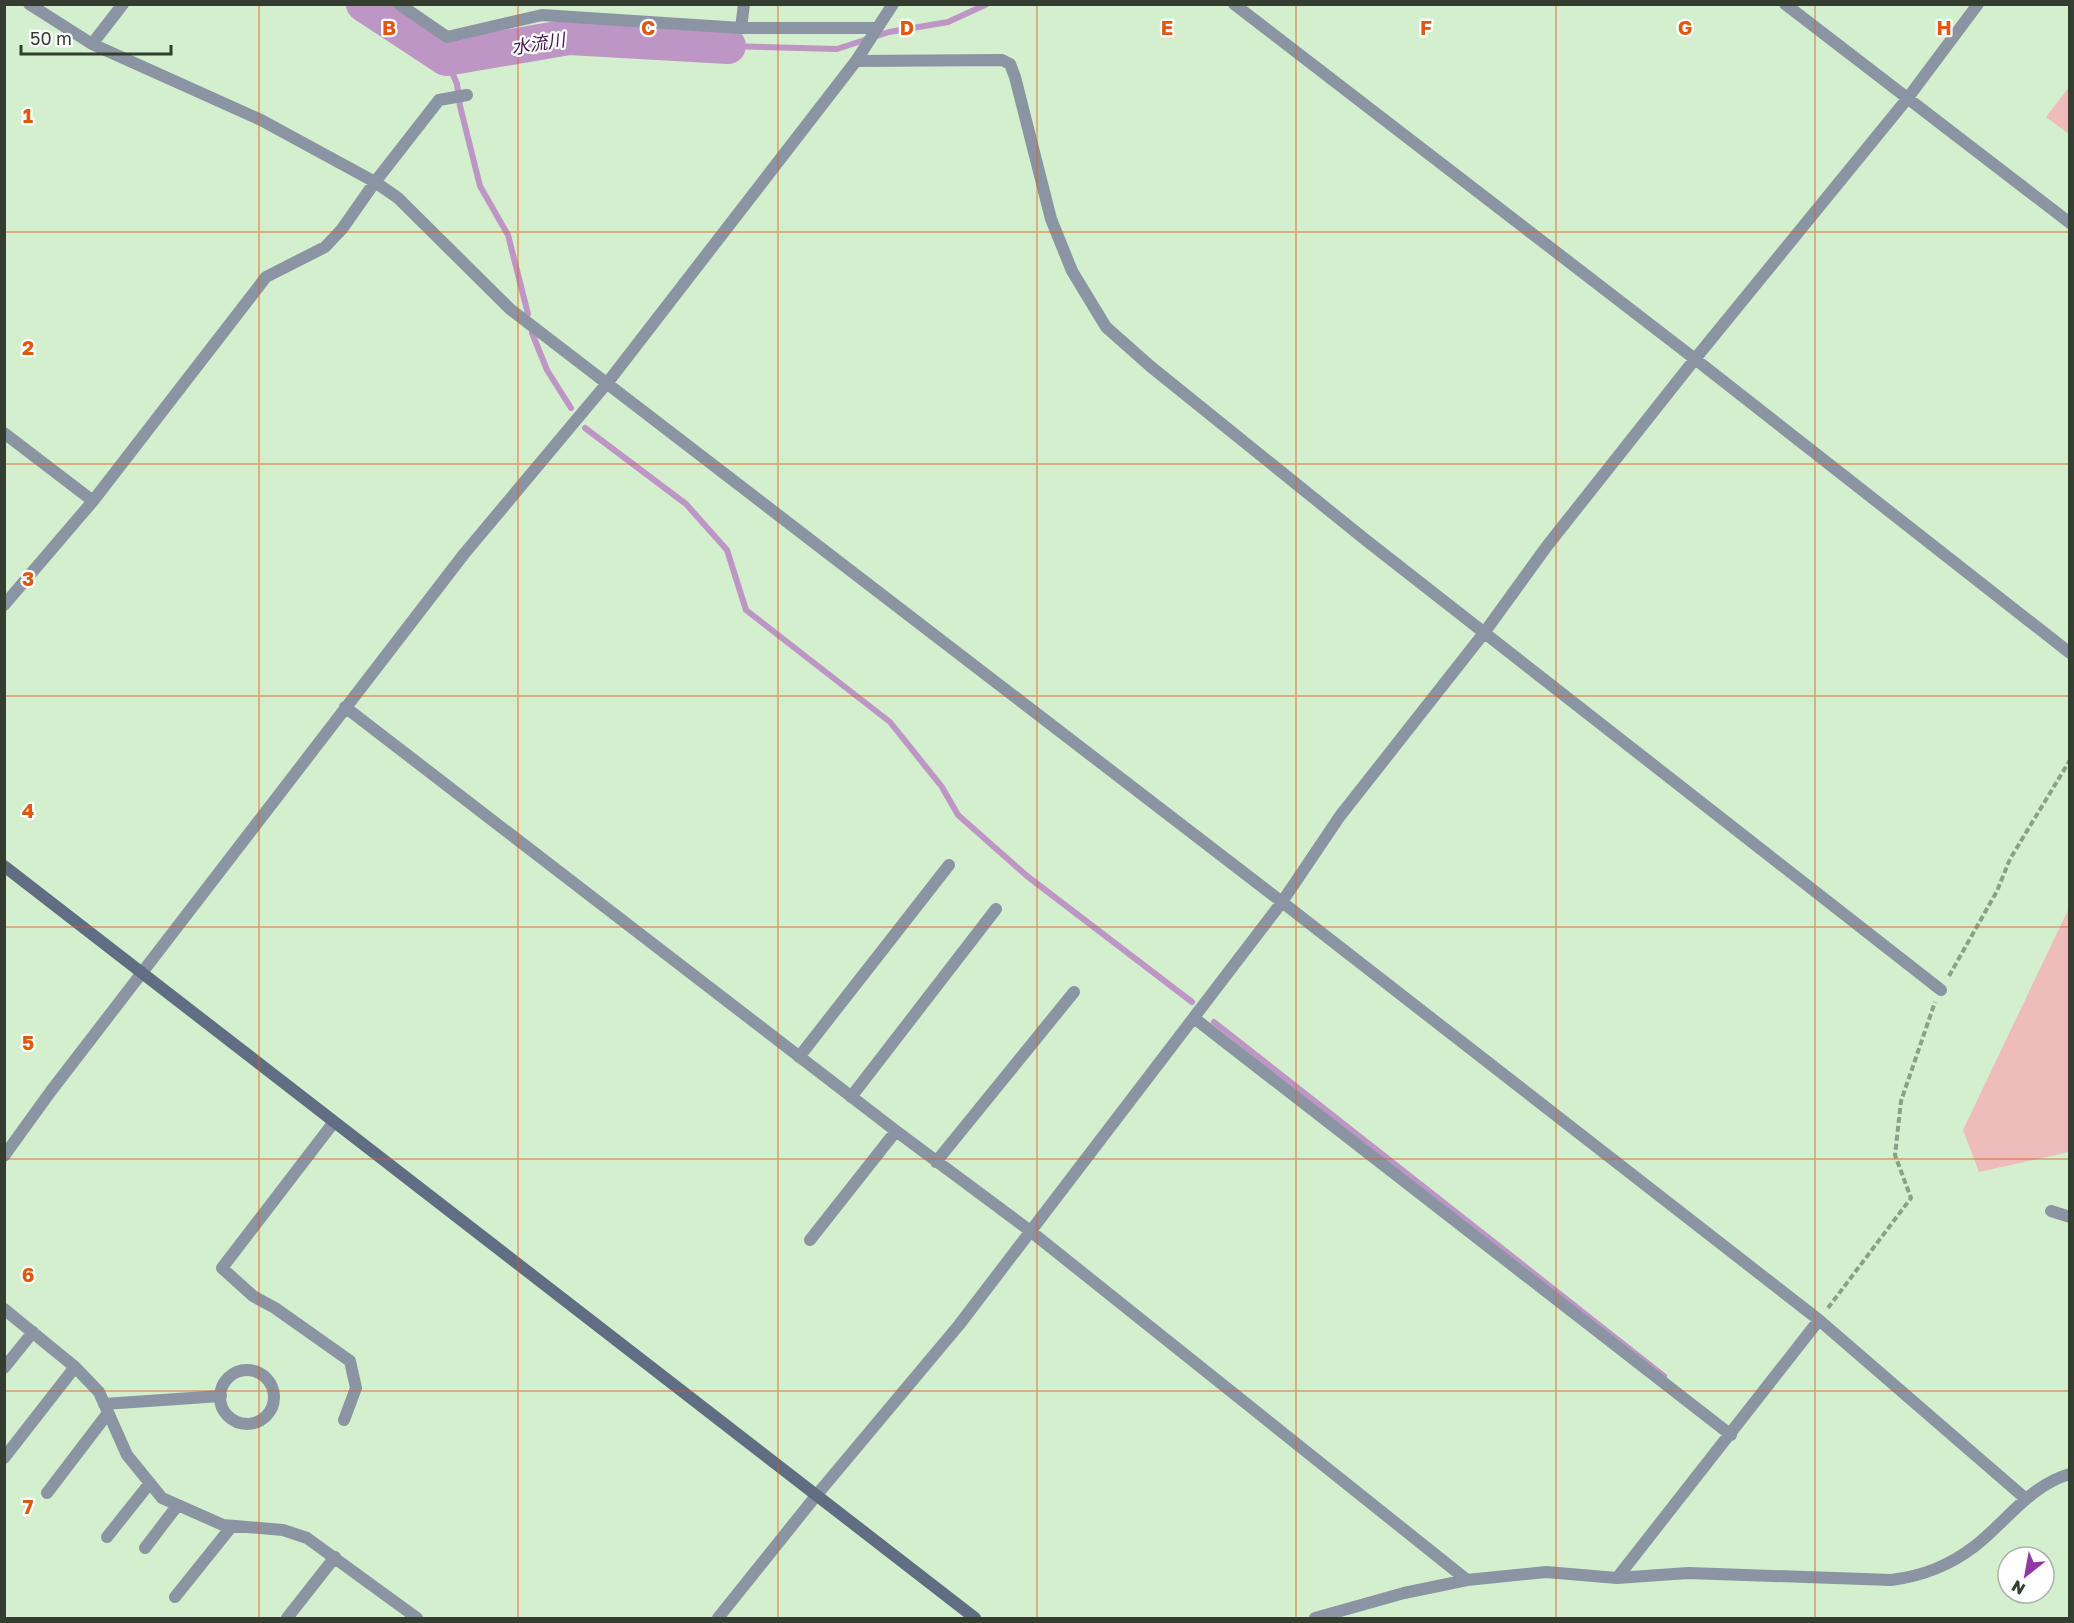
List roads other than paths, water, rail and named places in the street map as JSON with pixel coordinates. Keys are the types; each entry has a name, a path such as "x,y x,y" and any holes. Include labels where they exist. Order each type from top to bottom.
{"street":[{"path":"29,4 92,44 261,120 375,182 398,198 510,309 608,382 1282,902 1819,1320 2026,1499"},
{"path":"92,44 123,4"},
{"path":"399,4 447,37 542,15 741,28 878,28"},
{"path":"741,28 744,4"},
{"path":"4,1156 51,1091 143,975 345,707 498,511 608,382 856,61 893,4"},
{"path":"1234,4 1695,359 2070,653"},
{"path":"1785,4 2070,223"},
{"path":"718,1618 815,1497 959,1325 1029,1230 1282,902 1340,816 1484,633 1547,546 1695,359 1907,99 1978,4"},
{"path":"856,61 1002,60 1010,64 1016,77 1051,219 1072,271 1106,327 1150,366 1484,633 1941,990"},
{"path":"4,604 93,501 266,277 325,247 342,229 375,182 439,100 467,95"},
{"path":"4,433 93,501"},
{"path":"345,707 617,914 646,939 936,1162 1029,1230 1467,1580"},
{"path":"799,1057 949,865"},
{"path":"4,866 815,1497 975,1618"},
{"path":"851,1097 996,909"},
{"path":"936,1162 1074,993"},
{"path":"1194,1018 1731,1435"},
{"path":"334,1122 222,1268 253,1296 291,1318 350,1361 356,1388 344,1420"},
{"path":"810,1240 896,1131"},
{"path":"2051,1211 2070,1217"},
{"path":"5,1311 75,1367 99,1392 127,1455 162,1498 177,1506 232,1526 283,1530 307,1538 417,1618"},
{"path":"1617,1578 1819,1320"},
{"path":"4,1368 33,1332"},
{"path":"4,1458 75,1367"},
{"path":"249,1370 265,1377 274,1393 274,1402 265,1417 249,1424 240,1423 225,1413 221,1396 226,1380 241,1371 249,1370"},
{"path":"48,1493 106,1408 221,1396"},
{"path":"1315,1618 1404,1593 1467,1580 1546,1572 1617,1578 1688,1573 1891,1581 1918,1577 1940,1569 1976,1546 2026,1499 2056,1478 2070,1474"},
{"path":"107,1537 150,1483"},
{"path":"145,1548 177,1506"},
{"path":"175,1597 232,1526"},
{"path":"287,1618 335,1557"}],"waterway":[{"name":"水流川","path":"364,4 446,58 569,37 728,46"},
{"path":"728,46 837,49 889,32 948,22 987,4"},
{"path":"446,58 457,84 460,106 480,186 508,235 528,314"},
{"path":"532,333 547,370 571,408"},
{"path":"585,428 686,504 727,550 746,610 890,722 942,787 958,815 1027,876 1192,1002"},
{"path":"1214,1022 1664,1376"}]}
